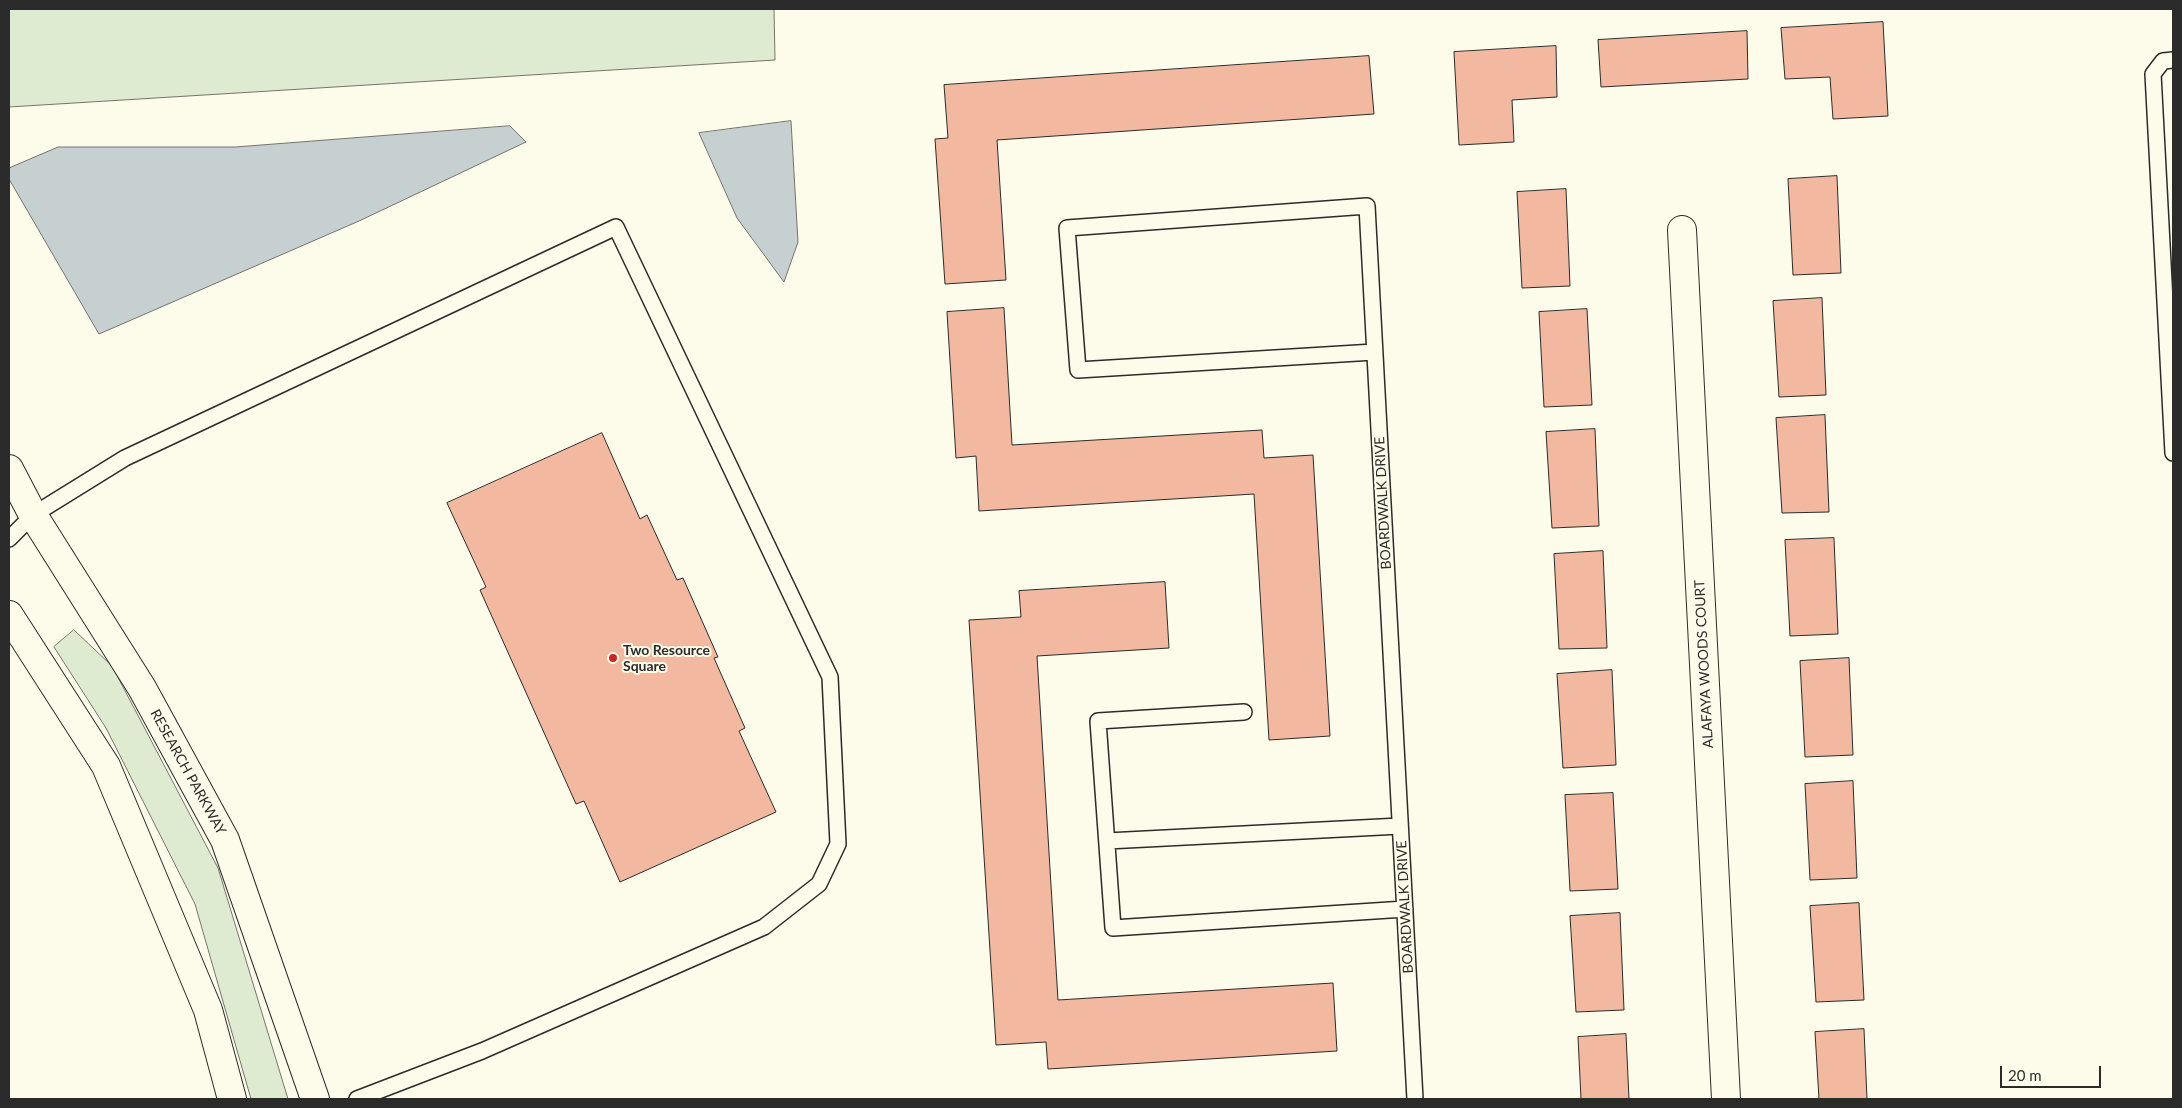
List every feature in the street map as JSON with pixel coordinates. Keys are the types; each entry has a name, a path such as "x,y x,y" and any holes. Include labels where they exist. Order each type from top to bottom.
{"street":[{"name":"ALAFAYA WOODS COURT","path":"1682,230 1726,1099"},
{"name":"RESEARCH PARKWAY","path":"9,469 33,515 142,688 225,840 315,1099"},
{"path":"9,615 106,766 208,1010 232,1099"}],"lane":[{"path":"2173,60 2163,61 2154,74 2173,453"},
{"name":"BOARDWALK DRIVE","path":"1374,352 1078,370 1067,228 1366,206 1416,1099"},
{"path":"9,539 33,515 125,458 616,227 830,677 838,844 819,884 764,927 482,1051 357,1099"},
{"path":"1244,712 1098,721 1113,928 1405,909"},
{"path":"1107,841 1400,826"}],"green space":[{"path":"9,9 774,9 775,60 9,107"},
{"path":"74,630 112,666 218,868 288,1099 251,1099 195,904 106,728 54,647"}],"shaded area":[{"path":"791,121 798,242 784,282 737,218 699,133"},
{"path":"510,126 526,142 359,221 99,334 9,179 9,168 58,147 235,147"}],"building":[{"path":"1883,22 1888,116 1833,119 1830,77 1785,79 1781,28"},
{"path":"1747,31 1748,79 1601,87 1598,40"},
{"path":"1556,46 1557,97 1512,100 1514,142 1459,145 1454,52"},
{"path":"1369,56 1374,114 997,140 1006,280 945,284 935,139 948,138 944,85"},
{"path":"1837,176 1841,273 1793,275 1788,179"},
{"path":"1566,189 1570,286 1522,288 1517,192"},
{"path":"1822,298 1826,395 1779,397 1773,301"},
{"path":"1004,308 1012,445 1262,430 1264,458 1313,455 1330,736 1269,740 1254,494 979,511 976,456 956,458 947,312"},
{"path":"1587,309 1592,405 1544,407 1539,312"},
{"path":"1825,415 1829,512 1782,513 1776,418"},
{"path":"1595,429 1599,526 1552,528 1546,432"},
{"name":"Two Resource Square","path":"602,433 640,519 647,515 677,580 683,578 718,657 714,658 745,728 739,731 776,812 620,882 584,801 576,804 480,590 486,587 447,503"},
{"path":"1834,538 1838,634 1790,636 1785,540"},
{"path":"1603,551 1607,648 1559,649 1554,554"},
{"path":"1165,582 1169,648 1037,656 1058,1000 1333,983 1337,1051 1048,1069 1046,1042 996,1045 969,620 1021,617 1019,591"},
{"path":"1849,658 1853,755 1805,757 1800,661"},
{"path":"1612,670 1616,765 1563,768 1557,674"},
{"path":"1853,781 1857,878 1810,880 1805,784"},
{"path":"1613,793 1618,889 1570,891 1565,795"},
{"path":"1859,903 1864,1000 1816,1002 1810,906"},
{"path":"1620,913 1624,1010 1576,1012 1570,916"},
{"path":"1864,1029 1867,1099 1819,1099 1815,1032"},
{"path":"1626,1034 1629,1099 1581,1099 1578,1037"}],"place":[{"name":"Two Resource Square","path":"613,658"}]}
